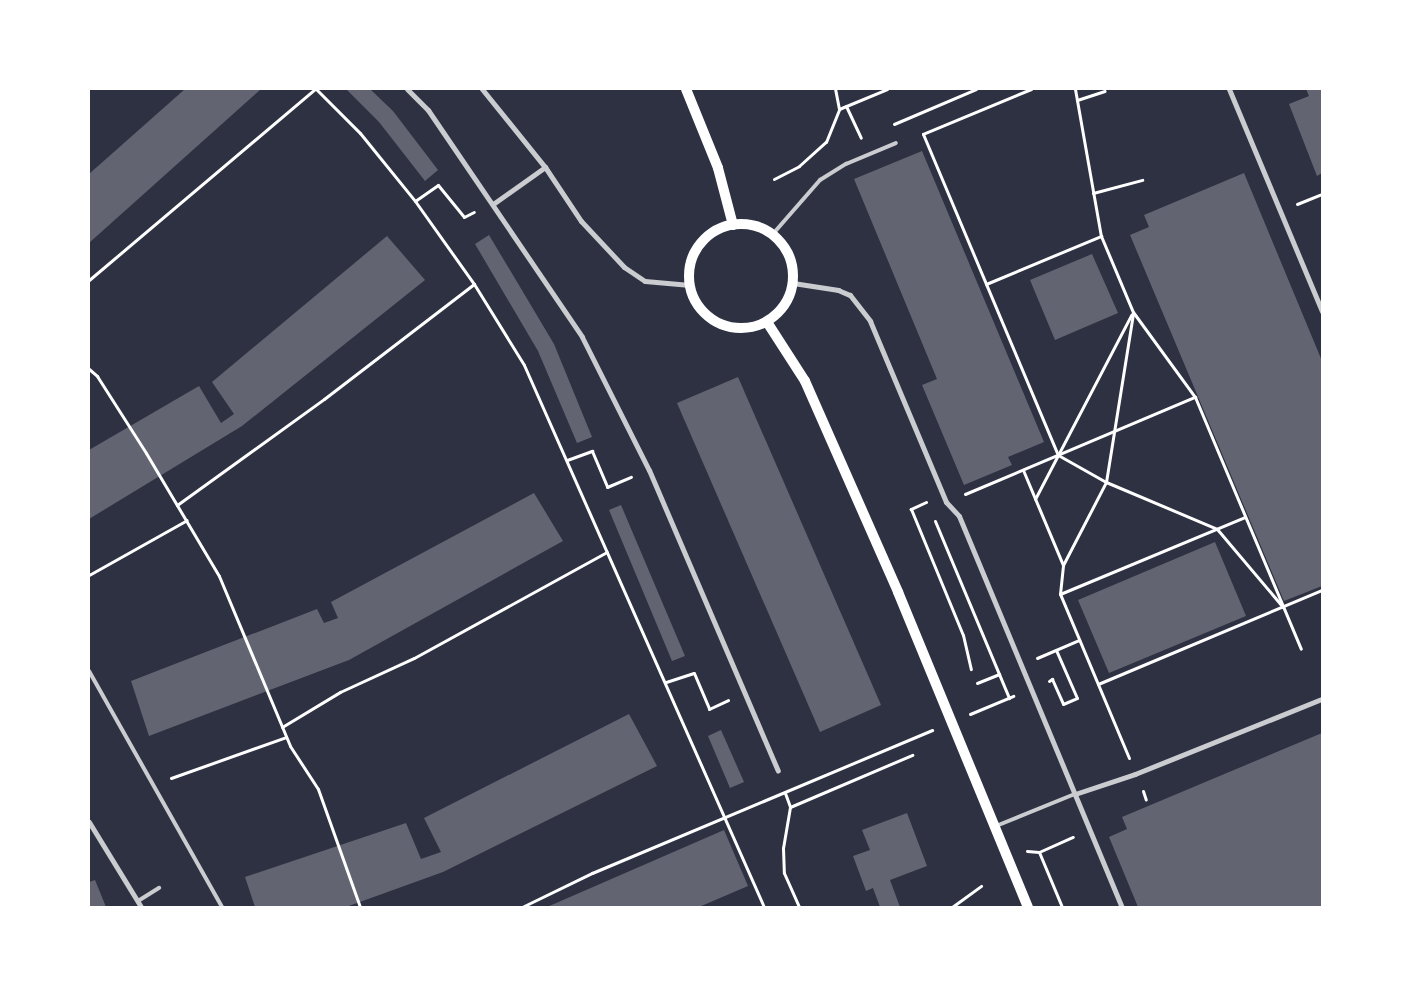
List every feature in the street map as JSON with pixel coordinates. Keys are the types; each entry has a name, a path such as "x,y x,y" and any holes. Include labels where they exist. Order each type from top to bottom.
{"main road":[{"path":"686,89 718,168 733,225"},
{"path":"747,224 772,235 789,256 793,283 784,306 767,322 743,328 719,323 700,308 690,285 692,258 699,246 708,236 733,225 747,224"},
{"path":"767,322 805,380 898,592 1028,907"}],"street":[{"path":"407,89 428,110 582,337 650,470 778,772"},
{"path":"482,89 546,167 581,221 624,267 645,281 690,285"},
{"path":"1229,89 1322,311"},
{"path":"493,204 546,167"},
{"path":"793,283 838,290 850,296 862,308 946,502 959,516 1122,907"},
{"path":"1075,794 1135,774 1322,699"},
{"path":"89,822 141,907"}],"lane":[{"path":"772,235 820,180 846,164 896,143"},
{"path":"89,671 222,907"},
{"path":"994,827 1075,794"},
{"path":"138,901 159,888"}],"path":[{"path":"89,280 316,89 360,133 415,201 474,284 524,365 764,907"},
{"path":"774,179 798,166 826,142 839,109 835,89"},
{"path":"839,109 887,89"},
{"path":"887,127 976,89"},
{"path":"1031,89 923,134 1058,455 1106,482 1217,529 1283,607"},
{"path":"1075,89 1101,236 1133,312 1195,397 1301,650"},
{"path":"1077,100 1105,91"},
{"path":"846,106 860,138 869,134"},
{"path":"1094,193 1142,180"},
{"path":"415,201 438,185 464,217 493,204"},
{"path":"1297,204 1322,194"},
{"path":"986,284 1101,236"},
{"path":"178,505 324,399 474,284"},
{"path":"1133,312 1106,482 1063,565 1060,594 1146,800"},
{"path":"1035,499 1133,312"},
{"path":"89,369 97,376 178,505 219,576 286,737 318,789 360,907"},
{"path":"946,502 1195,397"},
{"path":"567,460 592,451 607,487 650,470"},
{"path":"1023,470 1063,565"},
{"path":"971,669 963,635 911,508 927,502 1009,698"},
{"path":"1060,594 1245,517"},
{"path":"89,575 187,520"},
{"path":"282,727 340,692 414,658 607,552"},
{"path":"1098,684 1322,590"},
{"path":"1044,683 1052,679 1063,704 1077,698 1056,650"},
{"path":"666,682 694,673 709,708 744,692"},
{"path":"963,717 1017,694"},
{"path":"522,907 592,873 936,729"},
{"path":"152,785 286,737"},
{"path":"790,807 912,755"},
{"path":"778,772 790,807 789,827 782,848 784,874 798,907"},
{"path":"1062,907 1039,852 1090,830"},
{"path":"952,907 981,886"}],"building":[{"path":"185,89 261,89 89,243 89,174"},
{"path":"346,89 370,89 393,111 438,170 425,181 379,122"},
{"path":"1306,89 1322,89 1322,173 1317,176 1289,104 1309,96"},
{"path":"922,151 1044,442 1008,457 1012,465 964,485 922,385 937,379 854,179"},
{"path":"1244,173 1322,361 1322,586 1284,601 1130,235 1149,227 1144,215"},
{"path":"489,235 554,344 592,437 577,443 538,351 475,244"},
{"path":"387,236 425,280 242,426 89,519 89,450 199,386 221,423 234,414 212,382"},
{"path":"1092,254 1118,313 1055,340 1030,280"},
{"path":"738,377 881,705 820,732 677,403"},
{"path":"534,493 563,541 349,660 149,736 131,681 317,609 324,623 338,618 331,602"},
{"path":"621,505 685,656 672,661 609,510"},
{"path":"1215,542 1246,616 1109,673 1078,600"},
{"path":"629,714 657,766 443,872 346,907 255,907 245,877 406,823 421,859 441,852 424,818"},
{"path":"721,730 744,782 730,788 708,736"},
{"path":"1322,733 1322,907 1138,907 1109,837 1127,829 1122,817"},
{"path":"907,813 927,866 890,880 900,907 880,907 873,888 866,891 853,856 870,850 862,830"},
{"path":"724,830 748,886 699,907 547,907"},
{"path":"95,880 106,907 89,907 89,882"}]}
